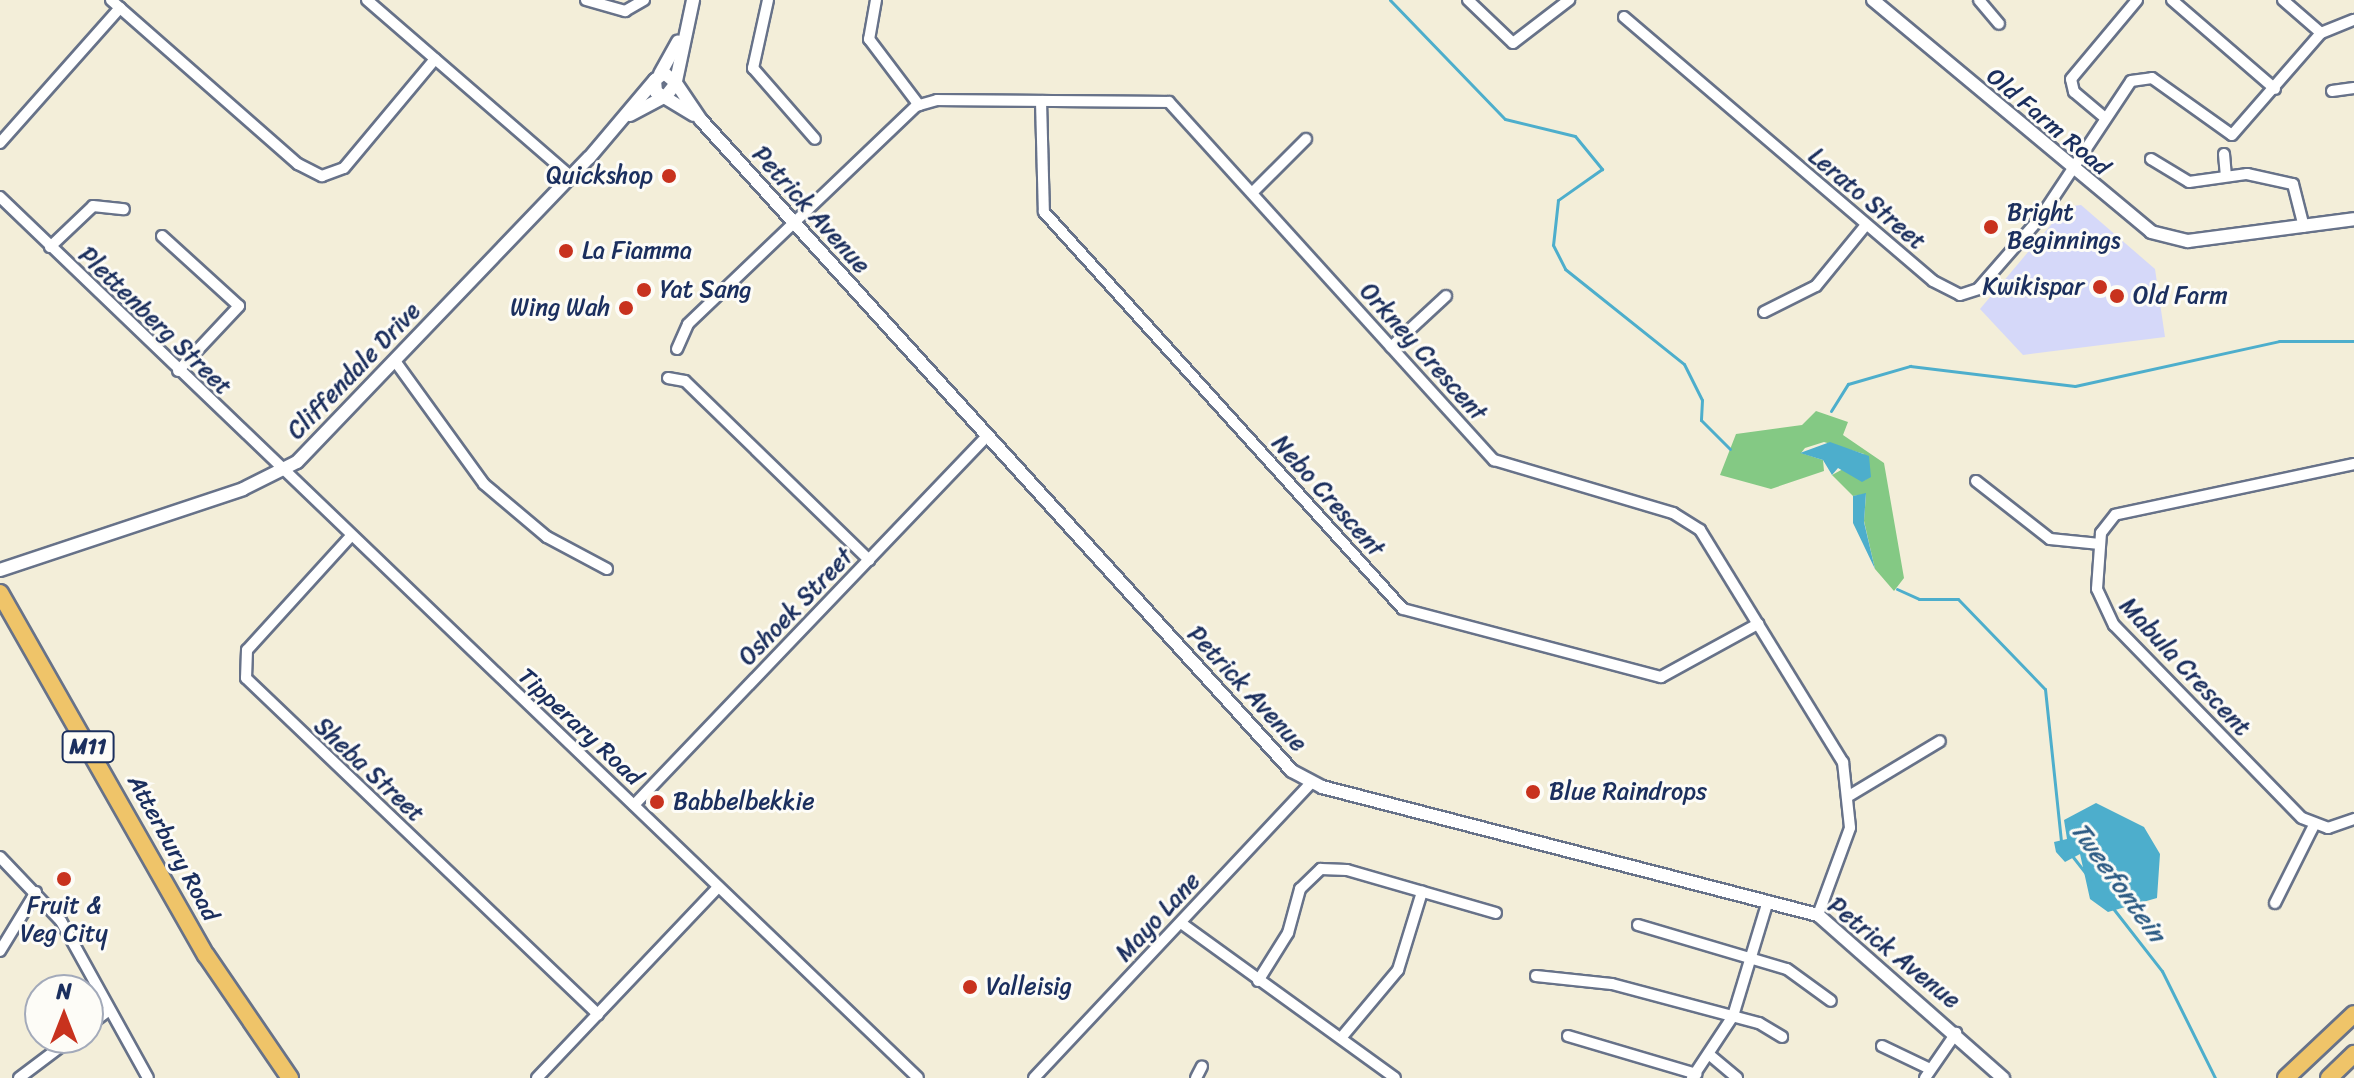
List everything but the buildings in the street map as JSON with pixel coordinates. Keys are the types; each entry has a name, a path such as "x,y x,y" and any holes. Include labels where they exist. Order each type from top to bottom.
{"main road":[{"name":"Atterbury Road","path":"0,593 206,955 290,1078"},
{"path":"2286,1078 2354,1014"},
{"path":"2329,1078 2354,1054"}],"street":[{"path":"367,0 571,177"},
{"path":"586,0 625,11 644,0"},
{"name":"Cliffendale Drive","path":"676,82 684,31 693,0"},
{"path":"768,0 755,73 815,139"},
{"path":"677,349 688,324 919,105 869,39 876,0"},
{"path":"1468,0 1513,43 1569,0"},
{"name":"Old Farm Road","path":"1873,0 2074,175 2169,239 2304,227 2354,219"},
{"path":"1979,0 1999,24"},
{"path":"2104,117 2074,92 2071,79 2137,0"},
{"path":"2172,0 2275,89"},
{"path":"2283,0 2321,33"},
{"path":"0,143 115,4 298,164 322,176 344,168 435,59"},
{"name":"Lerato Street","path":"1624,17 1944,289 1969,294 2074,175"},
{"path":"2074,175 2104,117 2125,86 2146,77 2230,136 2275,89 2321,33 2354,20"},
{"name":"Cliffendale Drive","path":"0,570 283,472 395,361 627,116 657,77 684,31"},
{"path":"657,77 676,82 666,96 657,77"},
{"name":"Petrick Avenue","path":"676,82 701,120 986,437 1267,746 1311,783 1818,915 1956,1033 2003,1078"},
{"path":"2332,91 2354,88"},
{"name":"Cliffendale Drive","path":"627,116 666,96"},
{"name":"Petrick Avenue","path":"666,96 701,120"},
{"name":"Orkney Crescent","path":"919,105 1041,101 1169,102 1502,466 1693,522 1840,755 1849,796 1846,847 1818,915"},
{"name":"Nebo Crescent","path":"1041,101 1044,212 1403,609 1661,677 1758,624"},
{"path":"1253,192 1306,139"},
{"path":"2224,154 2226,175"},
{"path":"2151,159 2183,180 2226,175 2293,184 2304,227"},
{"name":"Plettenberg Street","path":"0,197 283,472"},
{"path":"50,247 97,204 124,209"},
{"path":"1764,312 1816,286 1866,225"},
{"path":"162,236 239,306 178,371"},
{"path":"1391,347 1446,296"},
{"path":"395,361 495,495 547,537 607,569"},
{"path":"668,378 685,381 869,560"},
{"name":"Oshoek Street","path":"634,805 986,437"},
{"path":"1976,481 2050,539 2100,544 2105,524 2121,513 2354,464"},
{"name":"Tipperary Road","path":"283,472 918,1078"},
{"name":"Sheba Street","path":"350,537 247,650 246,678 598,1014"},
{"name":"Mabula Crescent","path":"2100,544 2103,611 2314,825"},
{"path":"1849,796 1940,741"},
{"name":"Mayo Lane","path":"1034,1078 1311,783"},
{"path":"2275,903 2314,825 2354,819"},
{"path":"0,857 61,921 108,1011 148,1078"},
{"path":"1258,981 1314,873 1347,870 1496,913"},
{"path":"537,1078 718,887"},
{"path":"0,951 36,892"},
{"path":"1341,1038 1398,970 1422,892"},
{"path":"1568,1036 1694,1076 1711,1056 1733,1016 1754,958 1768,901"},
{"path":"1181,923 1395,1078"},
{"path":"1638,925 1754,958 1799,976 1831,1001"},
{"path":"1536,976 1612,984 1733,1016 1782,1037"},
{"path":"104,1014 108,1011"},
{"path":"1882,1046 1926,1073 1956,1033"},
{"path":"19,1078 51,1054"},
{"path":"1711,1056 1737,1078"},
{"path":"1196,1078 1202,1066"}],"shaded area":[{"path":"2081,205 2155,269 2165,337 2023,355 1980,309 2066,207"}],"green space":[{"path":"1816,411 1848,422 1843,435 1884,463 1904,578 1894,591 1875,569 1864,521 1866,494 1853,496 1832,475 1843,469 1866,480 1864,454 1824,442 1805,448 1801,453 1823,460 1824,471 1771,489 1720,475 1736,434 1802,425"}],"water":[{"path":"1830,442 1869,456 1871,477 1862,482 1838,468 1832,475 1823,460 1800,453"},
{"path":"1866,493 1864,522 1875,569 1853,523 1853,496"},
{"path":"2096,803 2144,827 2160,854 2157,898 2108,912 2090,899 2080,854 2065,862 2056,852 2054,842 2067,839 2064,820"}],"waterway":[{"name":"Tweefontein","path":"1390,0 1505,119 1575,136 1602,169 1558,200 1553,245 1565,269 1684,364 1702,400 1701,420 1730,449"},
{"path":"1831,411 1848,384 1910,366 2075,386 2279,341 2354,341"},
{"name":"Tweefontein","path":"1897,589 1919,599 1958,599 2045,689 2061,841"},
{"name":"Tweefontein","path":"2073,857 2090,879"},
{"name":"Tweefontein","path":"2112,907 2162,971 2215,1078"}],"place":[{"name":"Quickshop","path":"669,176"},
{"name":"Bright Beginnings","path":"1991,227"},
{"name":"La Fiamma","path":"566,251"},
{"name":"Kwikispar","path":"2100,287"},
{"name":"Yat Sang","path":"644,290"},
{"name":"Old Farm","path":"2117,296"},
{"name":"Wing Wah","path":"626,308"},
{"name":"Blue Raindrops","path":"1533,792"},
{"name":"Babbelbekkie","path":"657,802"},
{"name":"Fruit & Veg City","path":"64,879"},
{"name":"Valleisig","path":"970,987"}]}
